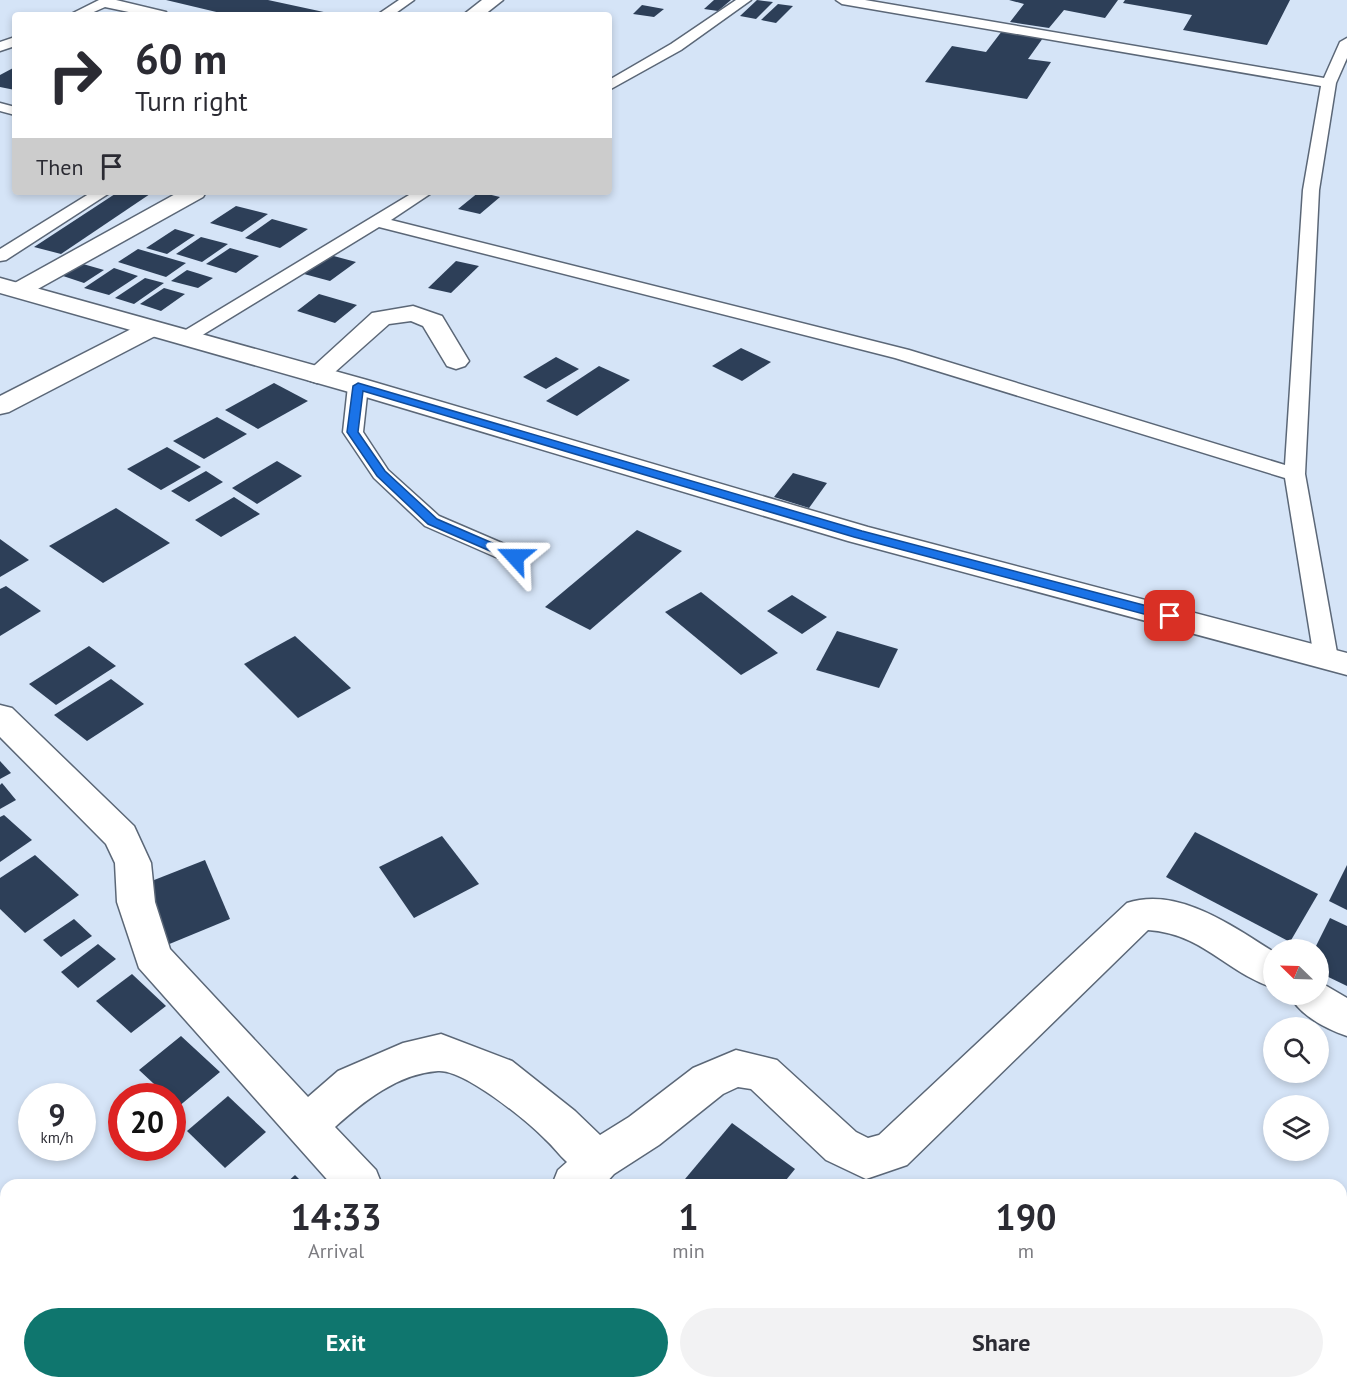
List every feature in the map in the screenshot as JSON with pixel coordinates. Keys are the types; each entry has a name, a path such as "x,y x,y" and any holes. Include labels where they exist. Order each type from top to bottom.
{"main road":[{"path":"476,12 494,0"},
{"path":"10,287 189,195"},
{"path":"10,287 150,329 358,386 858,534 1336,661"},
{"path":"317,375 381,318 414,313 433,321 456,361"},
{"path":"0,406 150,329"},
{"path":"0,717 121,836 132,863 136,902 153,957 354,1179"},
{"path":"304,1126 353,1084 403,1061 441,1052 497,1074 560,1125 578,1144 586,1173 708,1081 736,1068 762,1073 841,1146 866,1159 892,1151 1140,914 1170,916 1204,928 1263,965"},
{"path":"1326,1005 1347,1019"}],"lane":[{"path":"389,12 408,0"},
{"path":"612,84 676,47 745,0"},
{"path":"842,0 1329,82"},
{"path":"83,12 108,1 150,12"},
{"path":"1336,661 1295,474 1311,190 1329,82 1347,42"},
{"path":"0,256 98,195"},
{"path":"185,338 420,195"},
{"path":"376,221 902,354 1295,474"},
{"path":"358,386 353,432 381,474 432,521 515,557"}],"building":[{"path":"166,0 268,0 324,12 216,12"},
{"path":"714,0 731,0 718,11 704,9"},
{"path":"757,0 773,2 756,19 740,16"},
{"path":"1009,0 1118,0 1105,18 1064,10 1049,28 1010,22 1024,4"},
{"path":"1125,0 1290,0 1267,45 1183,30 1192,15 1123,3"},
{"path":"778,4 793,6 776,23 761,20"},
{"path":"642,5 664,9 654,17 633,14"},
{"path":"1002,31 1043,38 1028,59 1051,62 1027,99 925,82 952,46 986,52"},
{"path":"12,69 12,89 0,87 0,75"},
{"path":"113,195 149,195 61,254 34,247"},
{"path":"475,195 500,197 480,214 458,209"},
{"path":"236,206 268,214 242,232 210,223"},
{"path":"272,219 308,229 280,248 245,238"},
{"path":"175,229 195,235 167,254 146,248"},
{"path":"201,237 228,244 202,262 176,254"},
{"path":"230,248 259,256 236,273 206,264"},
{"path":"138,249 186,263 166,277 118,262"},
{"path":"330,255 356,262 330,281 304,274"},
{"path":"456,261 479,266 451,293 428,288"},
{"path":"83,264 104,270 84,283 63,276"},
{"path":"114,268 138,276 109,295 84,288"},
{"path":"187,270 213,278 198,288 171,281"},
{"path":"145,278 164,283 134,304 115,298"},
{"path":"164,288 185,294 161,311 140,304"},
{"path":"319,294 357,305 335,323 297,311"},
{"path":"741,348 771,362 742,381 712,366"},
{"path":"556,357 579,369 546,389 523,377"},
{"path":"599,366 630,380 577,416 546,401"},
{"path":"274,383 308,401 258,429 225,410"},
{"path":"217,417 247,434 204,459 173,441"},
{"path":"167,447 201,467 161,490 127,469"},
{"path":"277,461 302,476 257,504 232,488"},
{"path":"206,471 223,482 189,502 171,491"},
{"path":"793,473 827,483 809,508 774,497"},
{"path":"234,497 260,514 221,537 195,520"},
{"path":"116,508 170,543 103,583 49,546"},
{"path":"637,530 682,551 590,630 545,607"},
{"path":"0,539 29,560 0,577"},
{"path":"6,586 41,611 0,636 0,589"},
{"path":"701,592 778,653 741,675 665,612"},
{"path":"792,595 827,617 802,634 767,611"},
{"path":"837,631 898,649 879,688 816,670"},
{"path":"295,636 351,688 298,718 244,664"},
{"path":"89,646 116,666 56,705 29,684"},
{"path":"111,679 144,704 87,741 54,715"},
{"path":"0,761 11,773 0,779"},
{"path":"2,783 16,800 0,809 0,785"},
{"path":"4,815 32,840 0,862 0,817"},
{"path":"1195,832 1318,894 1292,939 1284,939 1166,877"},
{"path":"442,836 479,884 414,918 379,867"},
{"path":"35,855 79,895 25,933 0,909 0,878"},
{"path":"205,860 230,919 167,945 144,884"},
{"path":"1347,865 1347,910 1329,901"},
{"path":"1330,918 1347,926 1347,986 1329,977 1329,939 1320,939"},
{"path":"74,919 92,936 61,957 43,940"},
{"path":"98,944 116,959 78,988 61,972"},
{"path":"132,974 166,1006 131,1033 96,1001"},
{"path":"181,1036 220,1072 186,1100 186,1083 153,1083 139,1070"},
{"path":"228,1096 266,1132 225,1168 187,1131"},
{"path":"732,1123 795,1169 787,1179 685,1179"}],"route":[{"path":"515,557 432,521 381,474 353,432 358,386 858,534 1170,616"}]}
